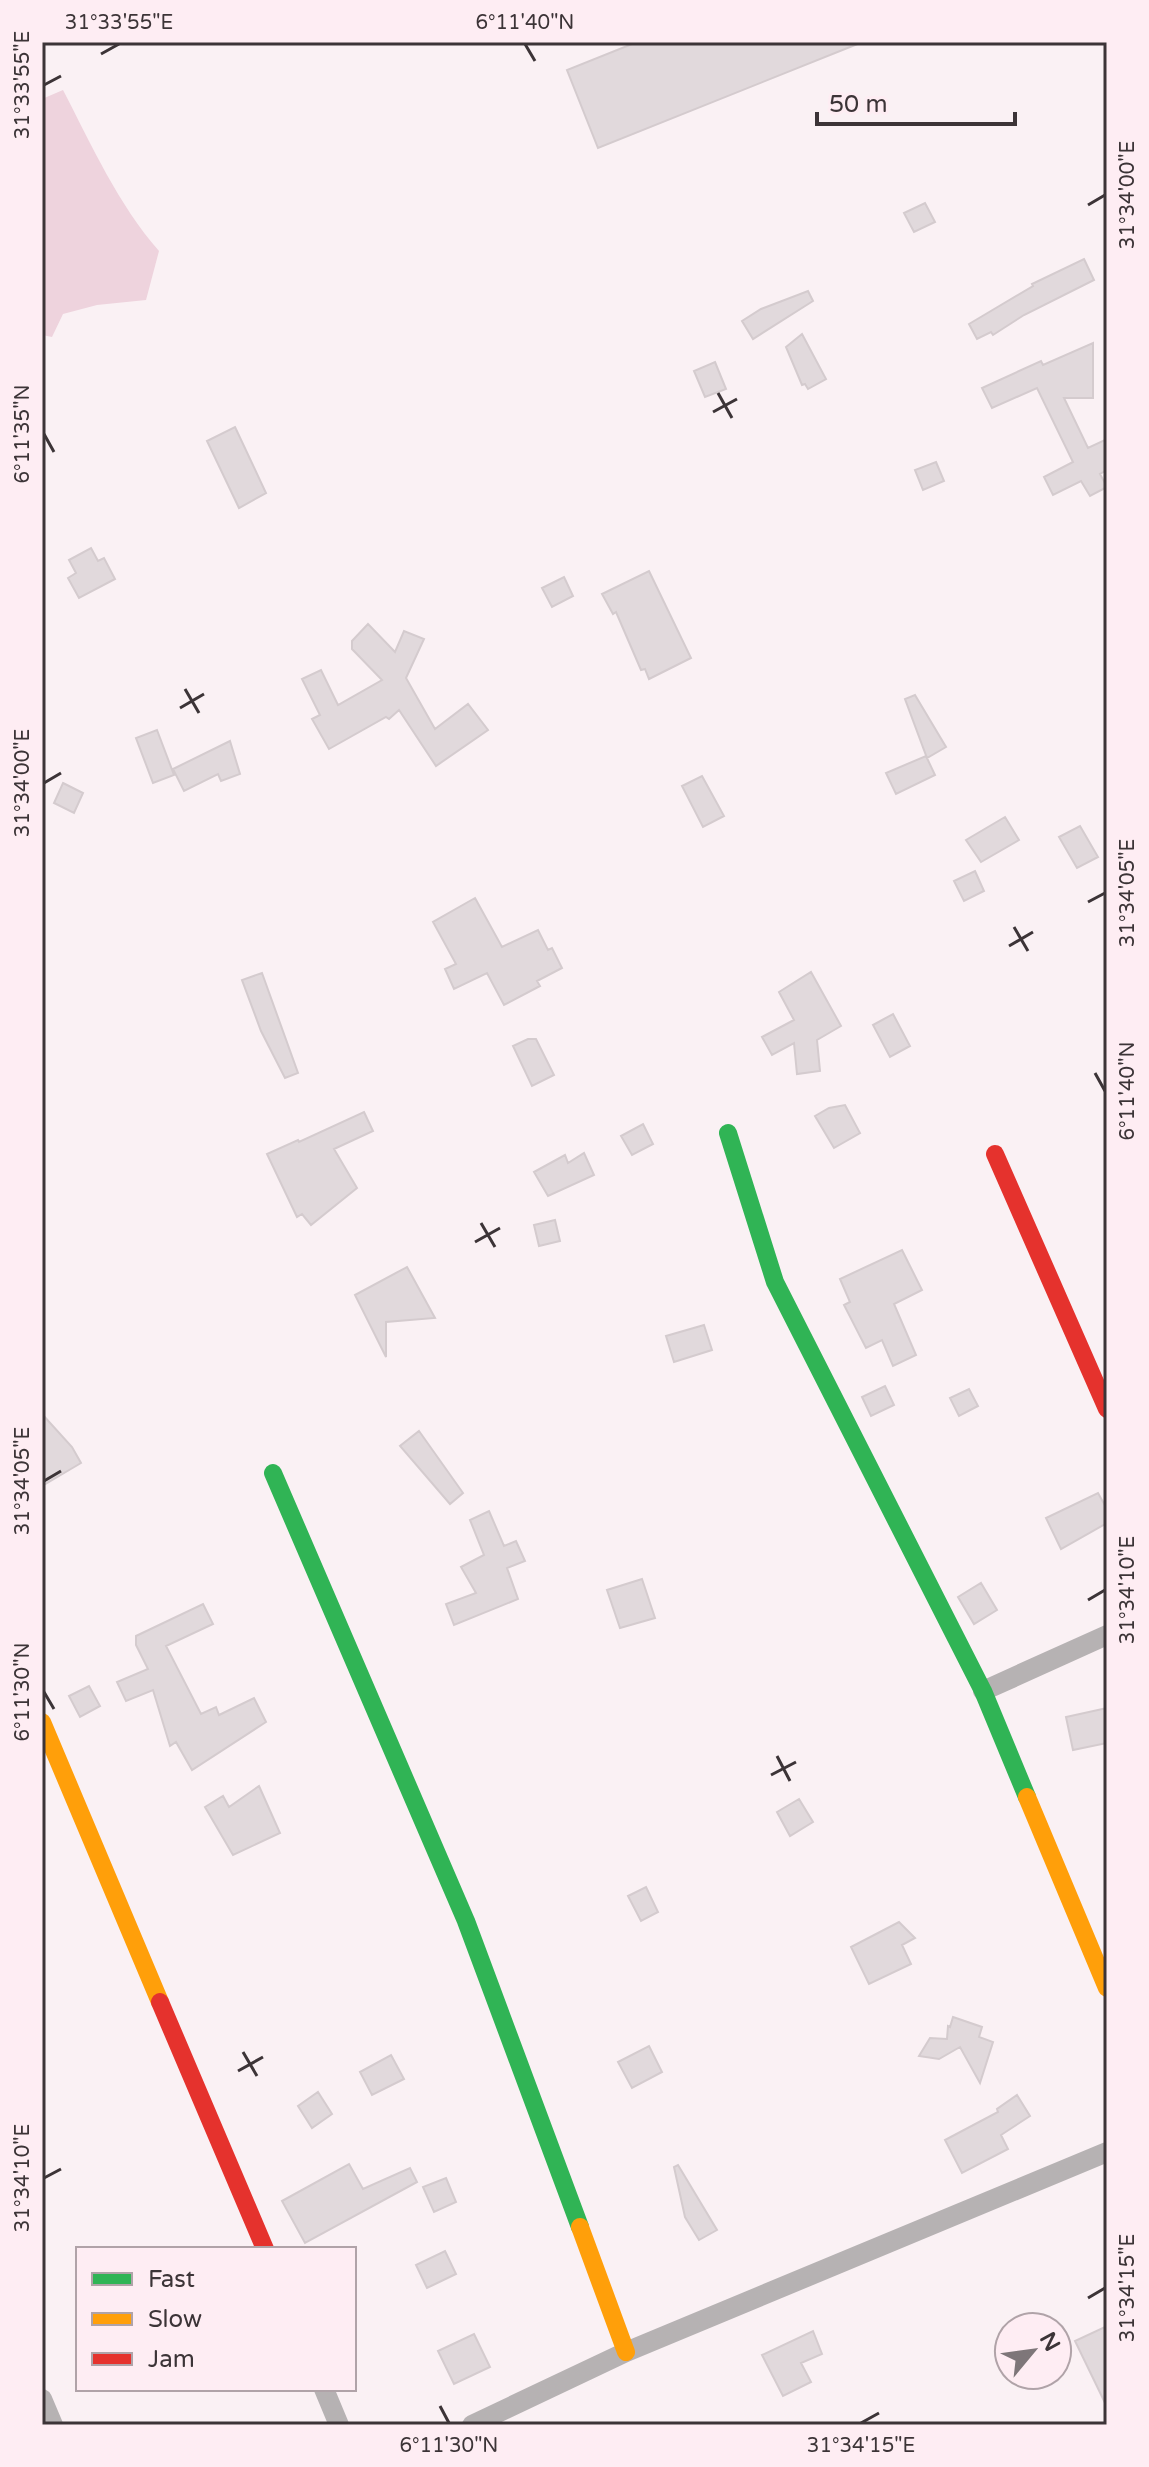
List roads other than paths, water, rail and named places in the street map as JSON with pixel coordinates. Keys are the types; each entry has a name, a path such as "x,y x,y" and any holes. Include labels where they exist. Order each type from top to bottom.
{"street":[{"path":"728,1133 775,1282 983,1691 1107,1988"},
{"path":"995,1154 1107,1409"},
{"path":"273,1473 466,1921 626,2352"},
{"path":"983,1691 1107,1635"},
{"path":"42,1722 264,2247"},
{"path":"472,2425 626,2352 1107,2152"},
{"path":"325,2391 339,2425"},
{"path":"42,2399 53,2425"}]}
